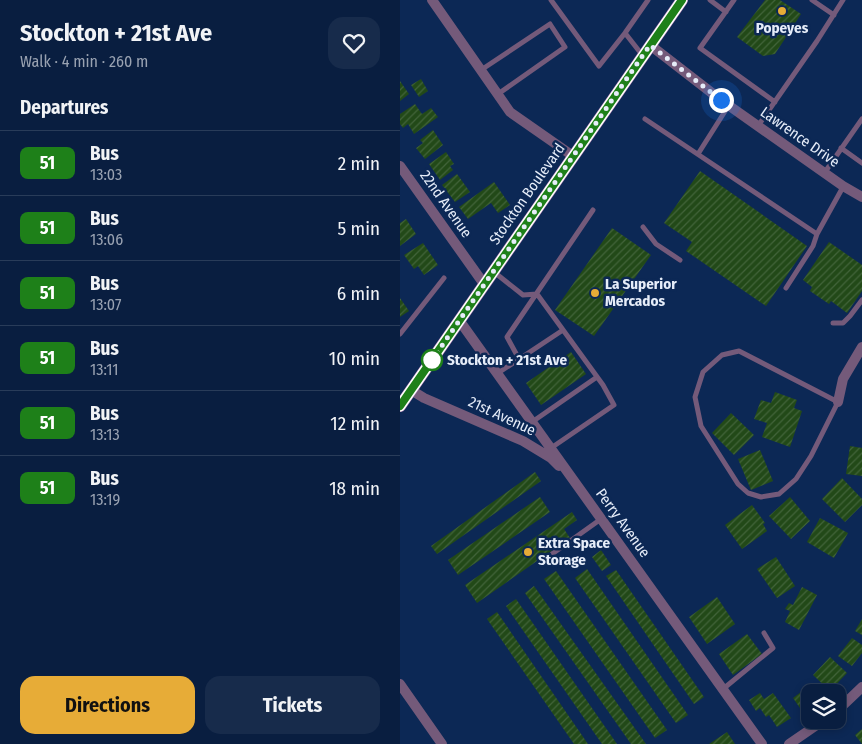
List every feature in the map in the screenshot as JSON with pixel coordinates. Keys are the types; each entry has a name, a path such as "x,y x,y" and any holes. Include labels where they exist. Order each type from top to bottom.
{"main road":[{"name":"Stockton Boulevard","path":"400,406 404,388 459,320 682,0"}],"street":[{"path":"432,0 510,112 573,156"},
{"name":"Lawrence Drive","path":"646,51 729,105 843,186 862,197"},
{"name":"22nd Avenue","path":"400,166 484,284"},
{"name":"Perry Avenue","path":"459,320 762,744"},
{"path":"838,402 843,378 862,347"},
{"name":"21st Avenue","path":"404,388 523,441 551,458 574,481"},
{"path":"400,684 442,744"},
{"path":"846,702 862,687"},
{"path":"789,744 811,729"}],"lane":[{"path":"551,0 599,66 648,0"},
{"path":"710,0 726,12"},
{"path":"734,0 700,48 774,102"},
{"path":"812,0 834,15"},
{"path":"758,126 843,0"},
{"path":"481,70 550,24 565,47 498,94"},
{"path":"625,33 646,51"},
{"path":"698,154 729,105"},
{"path":"645,118 817,234"},
{"path":"825,172 862,119"},
{"path":"841,148 862,163"},
{"path":"786,288 813,246 817,234 843,186"},
{"path":"519,359 507,337 593,210"},
{"path":"643,227 656,244 680,260"},
{"path":"493,271 523,295 537,294"},
{"path":"400,334 444,278"},
{"path":"537,294 597,377 614,405 551,448"},
{"path":"833,323 843,323 862,300"},
{"path":"497,374 563,330"},
{"path":"739,351 838,402 811,456 796,479 779,494 761,497 748,493 738,484 701,426 695,397 703,372 722,355 739,351"},
{"path":"532,422 597,377"},
{"path":"552,554 601,519"},
{"path":"723,689 774,648 764,633"}],"building":[{"path":"765,0 780,0 801,14 775,54 763,56 737,37"},
{"path":"421,79 428,91 419,97 411,85"},
{"path":"400,81 409,94 400,101"},
{"path":"415,104 422,114 431,108 438,117 414,134 408,124 403,128 400,124 400,114"},
{"path":"433,130 443,145 425,159 416,148 423,143 420,140"},
{"path":"446,152 454,164 450,166 453,170 440,180 429,164"},
{"path":"700,171 807,246 766,306 686,251 692,242 664,223"},
{"path":"457,174 470,192 455,202 442,185"},
{"path":"494,182 510,205 498,213 491,203 468,219 459,207"},
{"path":"406,219 416,234 400,246 400,223"},
{"path":"612,228 651,255 594,336 555,310"},
{"path":"829,242 862,265 862,291 847,313 831,301 829,304 810,291 812,287 803,280"},
{"path":"423,243 438,265 424,275 418,266 414,269 404,255"},
{"path":"400,298 409,311 400,317"},
{"path":"571,352 586,374 541,405 526,383"},
{"path":"775,392 797,400 794,408 802,411 790,447 762,437 767,423 754,419 761,400 771,403"},
{"path":"731,413 754,435 734,455 712,433"},
{"path":"850,446 862,448 862,476 846,474"},
{"path":"760,450 773,481 751,490 738,459"},
{"path":"535,472 541,481 437,554 431,546"},
{"path":"842,478 862,499 862,505 845,522 822,499"},
{"path":"540,497 550,512 458,575 448,560"},
{"path":"790,497 810,521 791,539 769,516"},
{"path":"752,505 765,523 763,524 767,531 742,549 725,525"},
{"path":"572,512 577,520 564,529 570,538 477,603 465,585"},
{"path":"820,518 848,533 834,558 807,542"},
{"path":"601,550 611,565 602,571 592,557"},
{"path":"776,557 795,586 777,598 757,569"},
{"path":"587,569 688,715 676,723 575,578"},
{"path":"616,570 704,697 694,704 606,576"},
{"path":"556,571 667,730 655,738 544,579"},
{"path":"534,586 646,744 631,744 525,593"},
{"path":"802,587 817,595 799,630 785,622 790,611 785,609 789,603 793,605"},
{"path":"717,597 735,624 707,644 689,617"},
{"path":"516,599 617,744 602,744 506,606"},
{"path":"497,612 588,744 574,744 487,619"},
{"path":"862,619 862,635 855,631"},
{"path":"747,634 762,654 733,675 719,654"},
{"path":"852,638 862,645 862,653 852,666 838,656"},
{"path":"830,657 847,673 837,684 823,684 813,675"},
{"path":"801,692 801,710 793,698"},
{"path":"760,693 764,699 773,693 791,718 777,727 769,715 766,717 760,708 756,711 749,700"},
{"path":"862,729 862,744 855,735"},
{"path":"727,732 735,744 709,744"}],"bus line":[{"name":"51","path":"400,406 682,0"}],"place":[{"name":"Popeyes","path":"782,11"},
{"name":"La Superior Mercados","path":"595,293"},
{"name":"Stockton + 21st Ave","path":"432,360"},
{"name":"Extra Space Storage","path":"528,552"}],"route":[{"path":"432,360 650,45 721,100"}]}
